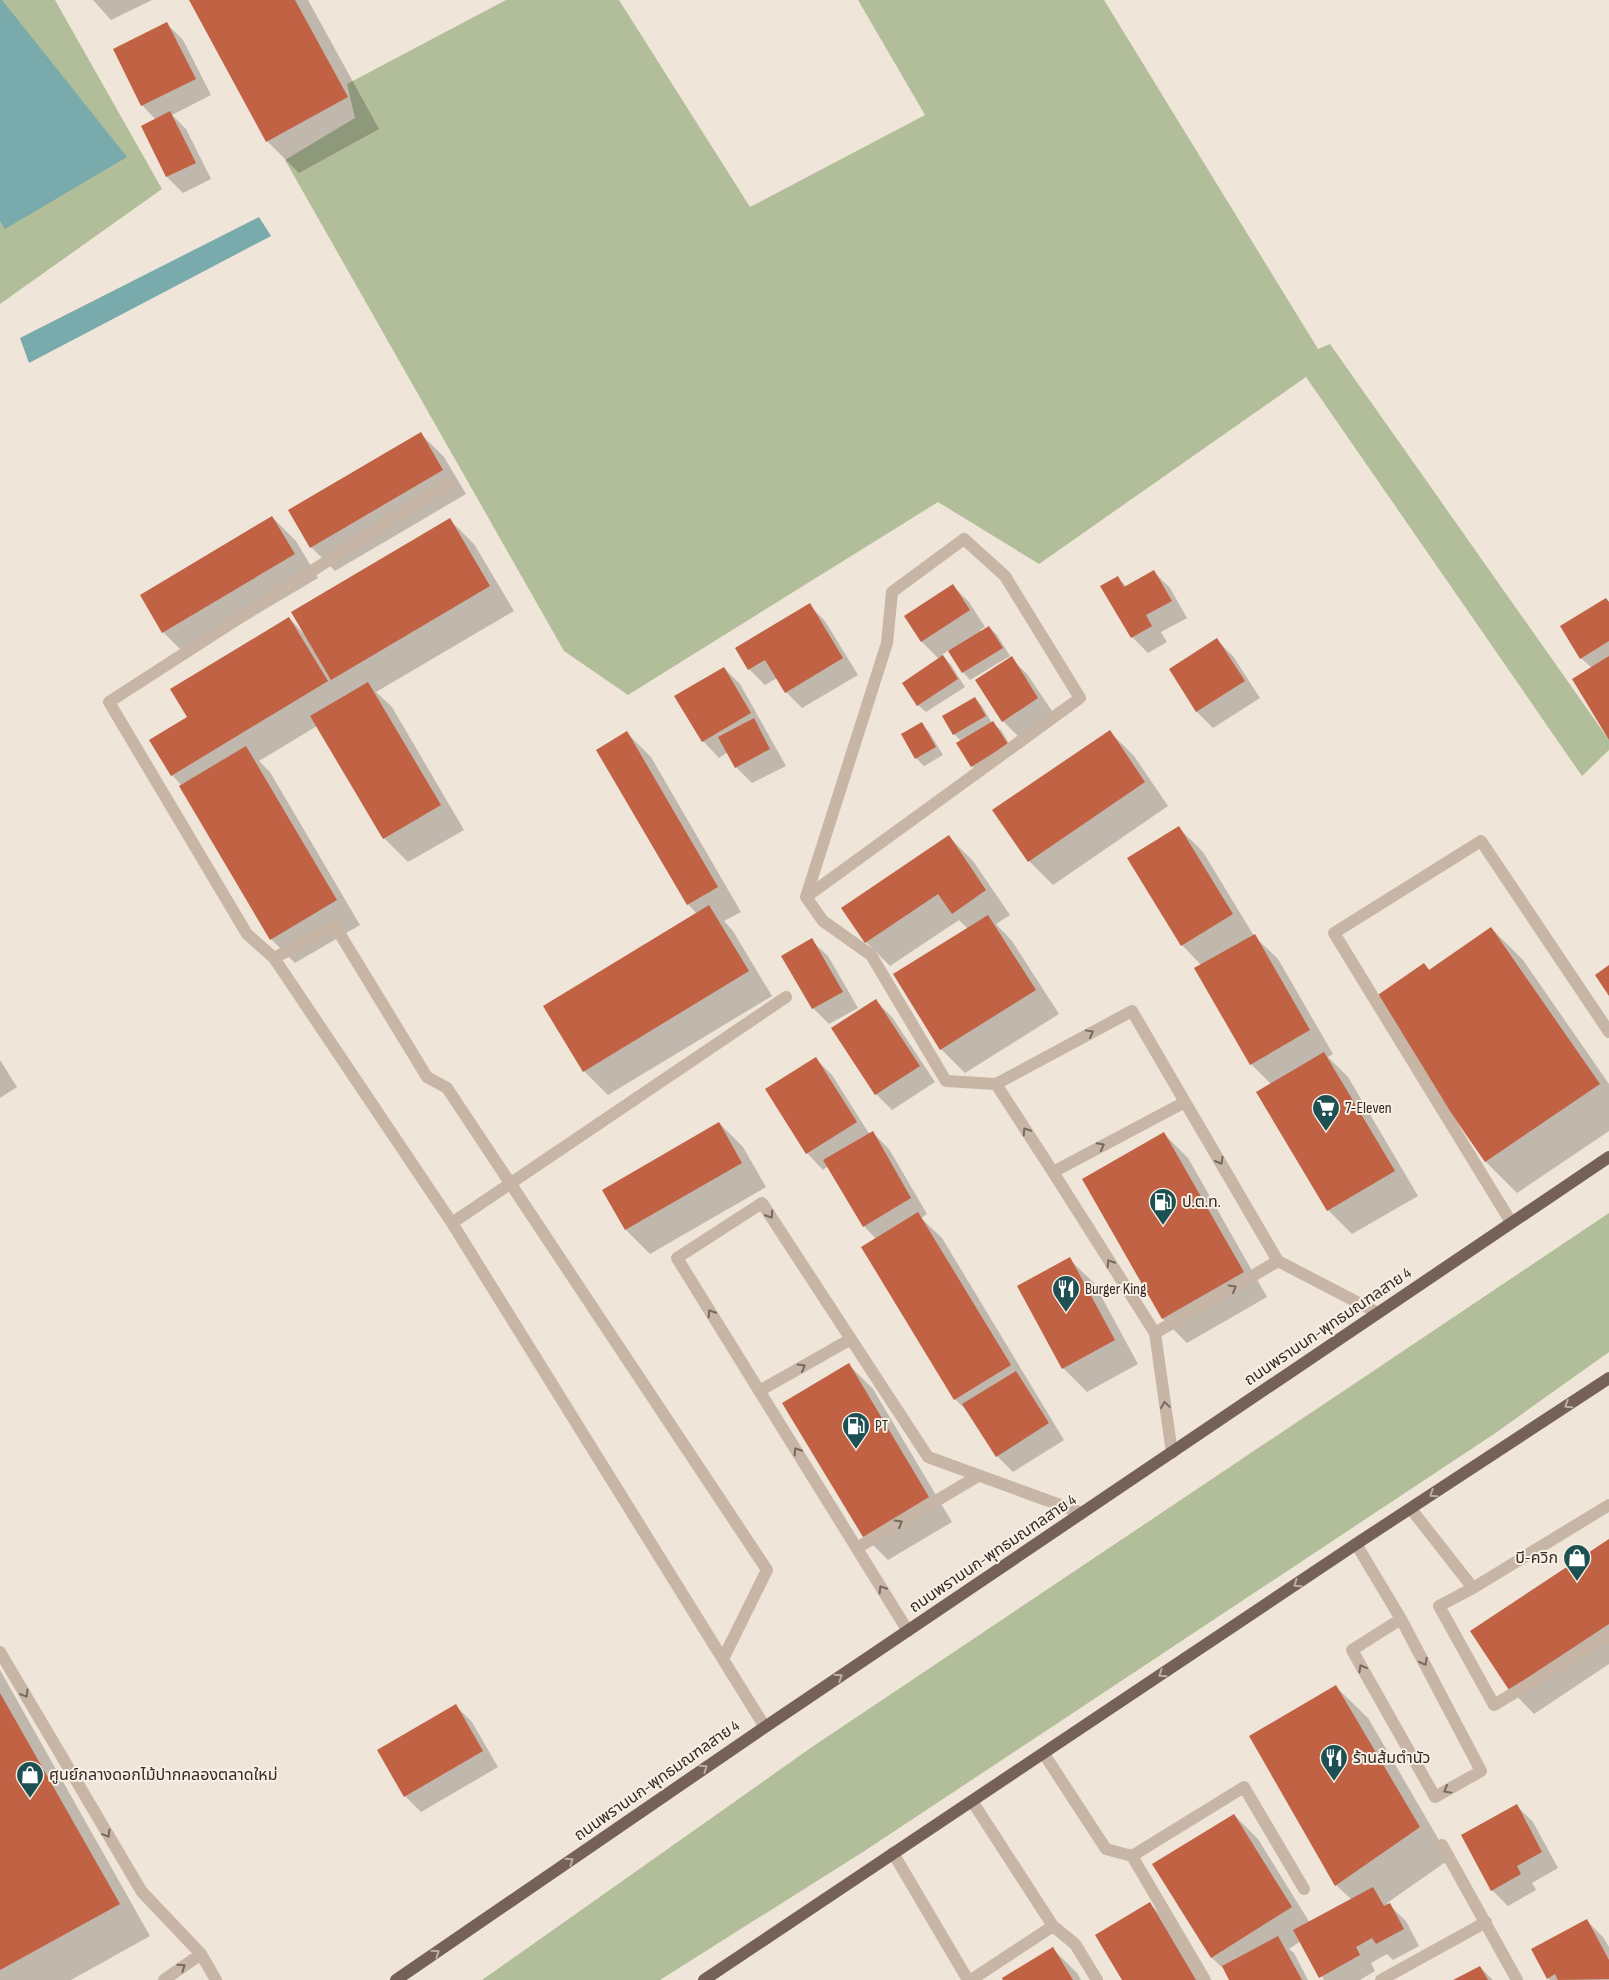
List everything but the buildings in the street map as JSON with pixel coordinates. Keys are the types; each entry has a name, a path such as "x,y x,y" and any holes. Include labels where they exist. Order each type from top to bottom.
{"main road":[{"name":"ถนนพรานนก-พุทธมณฑลสาย 4","path":"396,1980 765,1727 1609,1157"},
{"path":"704,1980 1356,1544 1609,1378"}],"street":[{"path":"450,482 109,702 248,934 274,958 452,1223 765,1727"},
{"path":"964,539 1005,576 1080,698 806,897 887,643 892,592 964,539"},
{"path":"1511,1222 1334,934 1481,841 1609,1032"},
{"path":"806,897 823,921 870,955 946,1080 996,1084 1132,1010 1278,1261 1378,1313"},
{"path":"274,958 335,926 427,1077 447,1088 767,1570 723,1660"},
{"path":"452,1223 786,998"},
{"path":"996,1084 1155,1333 1172,1453"},
{"path":"1053,1172 1185,1102"},
{"path":"908,1630 677,1258 762,1203 928,1457 1082,1513"},
{"path":"1155,1333 1278,1261"},
{"path":"759,1391 851,1339"},
{"path":"857,1548 978,1476"},
{"path":"1609,1505 1473,1588 1439,1606 1494,1705 1609,1636"},
{"path":"1411,1509 1473,1588"},
{"path":"1356,1544 1401,1619 1481,1771 1435,1797 1352,1650 1401,1619"},
{"path":"0,1652 142,1892 201,1954 216,1980"},
{"path":"1044,1754 1106,1849 1132,1856 1205,1980"},
{"path":"1132,1856 1244,1787 1304,1889"},
{"path":"972,1801 1052,1926 1075,1944 1097,1980"},
{"path":"1442,1845 1517,1980"},
{"path":"893,1853 970,1980 1052,1926"},
{"path":"1380,1980 1486,1922"},
{"path":"164,1980 201,1954"}],"green space":[{"path":"0,0 55,0 162,189 0,304"},
{"path":"506,0 619,0 750,207 925,115 858,0 1104,0 1318,349 1330,344 1609,740 1609,750 1582,776 1306,377 1039,564 938,502 628,695 564,651 285,160 355,118 347,84"},
{"path":"1609,1213 1609,1352 1494,1434 866,1850 660,1980 482,1980 812,1747"}],"water":[{"path":"0,0 2,0 127,157 5,229 0,221"},
{"path":"259,217 271,236 29,363 20,338"}],"place":[{"name":"7-Eleven","path":"1326,1132"},
{"name":"ป.ต.ท.","path":"1163,1226"},
{"name":"Burger King","path":"1066,1313"},
{"name":"PT","path":"856,1450"},
{"name":"บี-ควิก","path":"1577,1582"},
{"name":"ร้านส้มตำนัว","path":"1334,1782"},
{"name":"ศูนย์กลางดอกไม้ปากคลองตลาดใหม่","path":"30,1799"}]}
